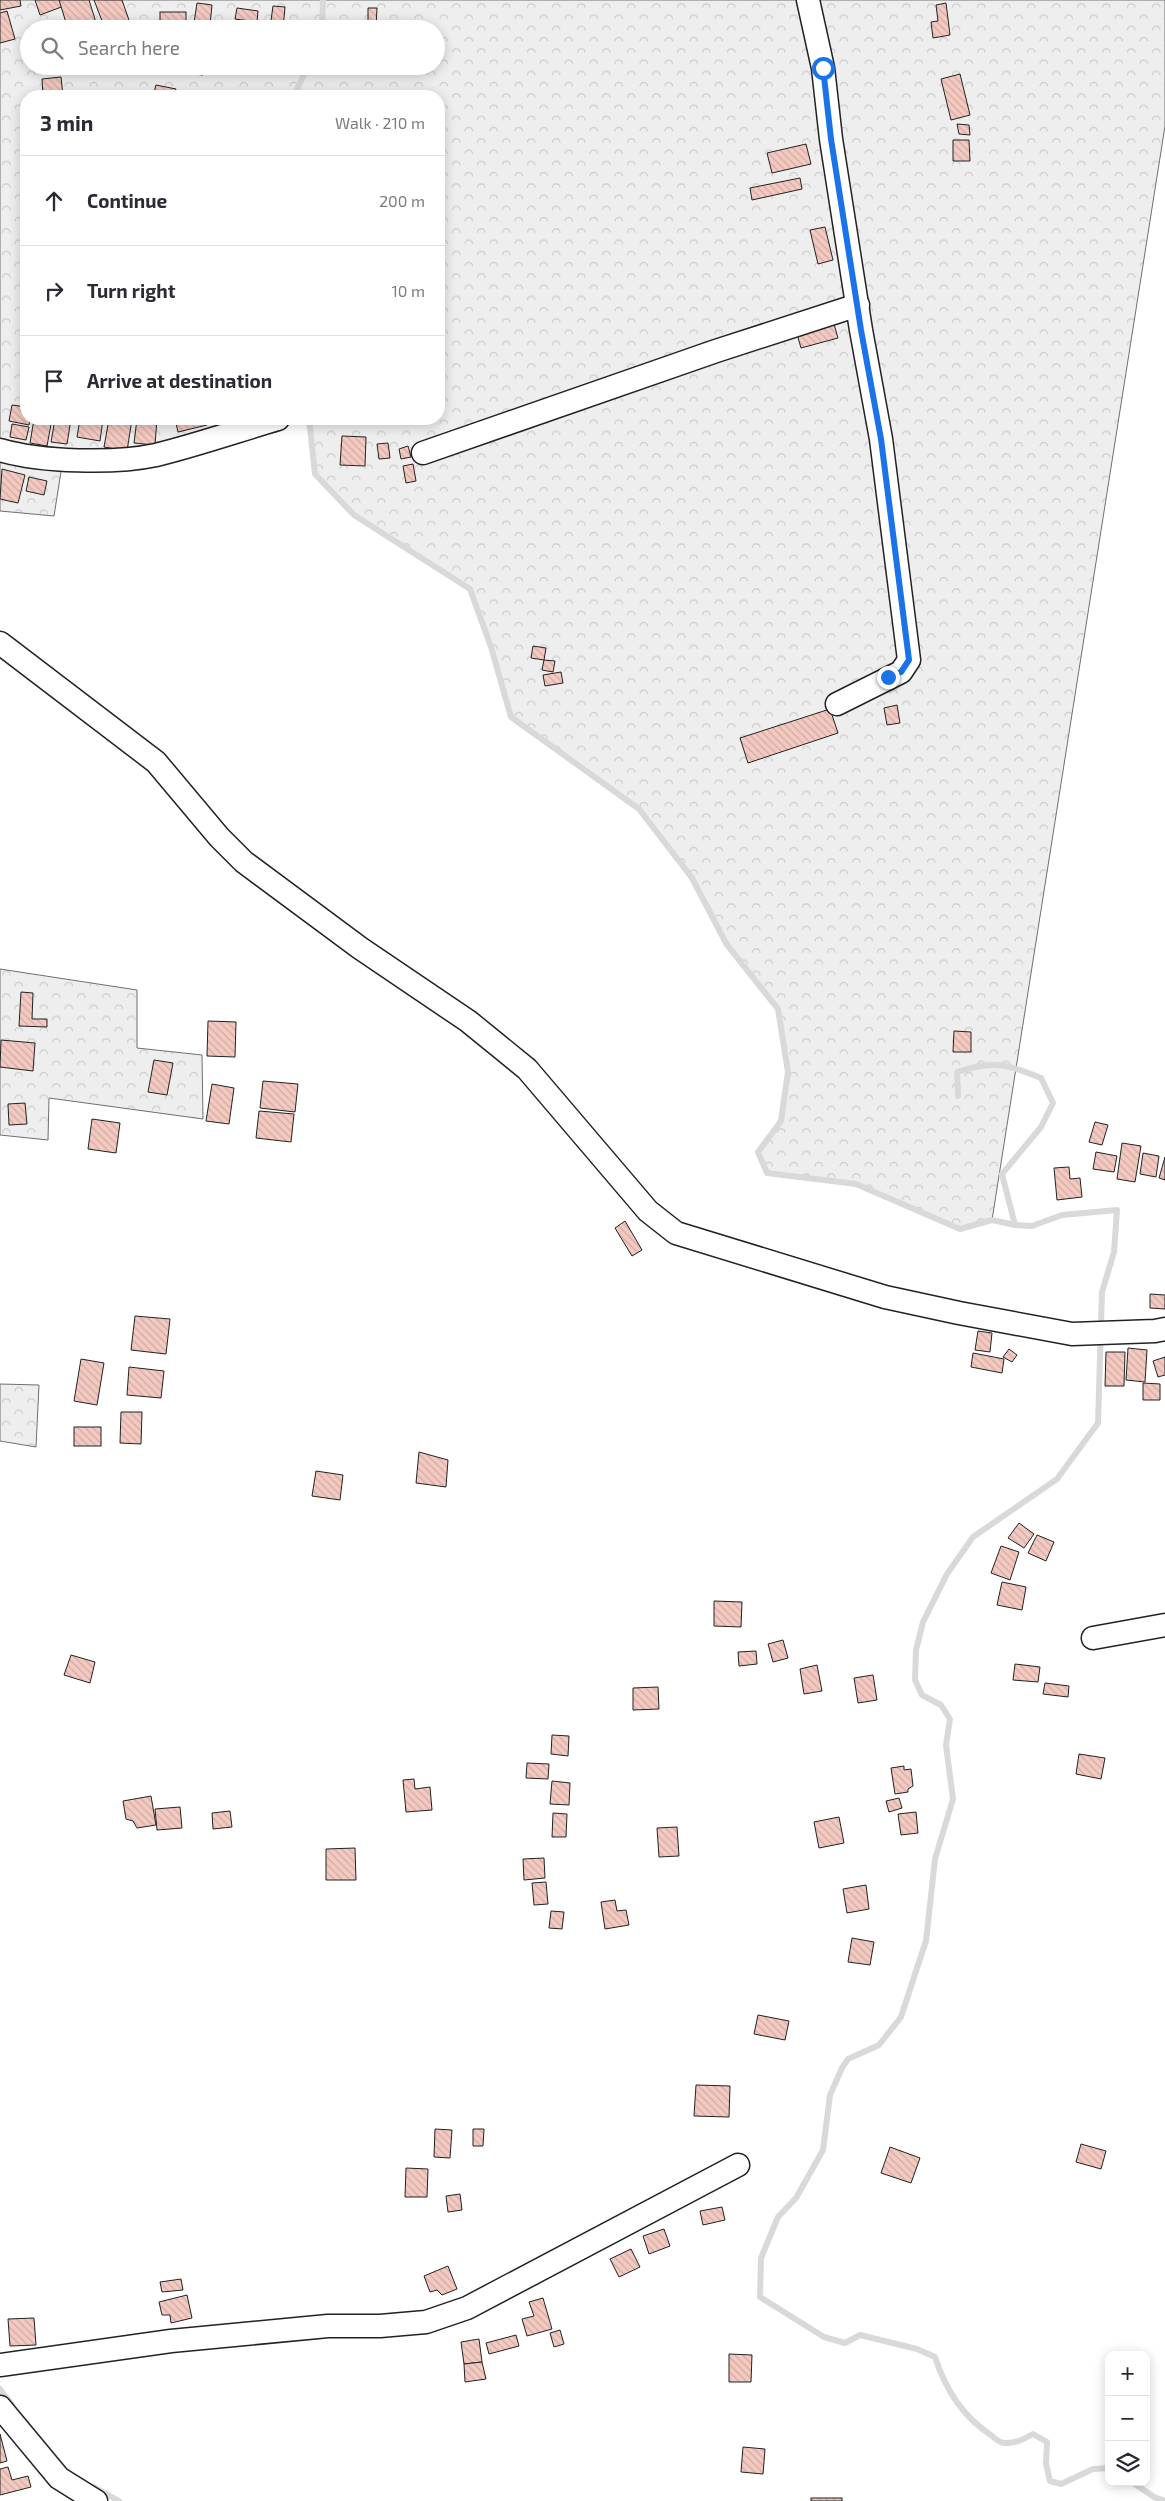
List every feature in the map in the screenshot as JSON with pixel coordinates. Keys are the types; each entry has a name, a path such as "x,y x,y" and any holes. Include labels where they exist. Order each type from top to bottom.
{"street":[{"path":"808,0 823,68 831,139 881,439 909,660 901,672 837,704"},
{"path":"423,454 716,351 858,305"},
{"path":"0,450 63,459 122,460 156,455 258,425"},
{"path":"0,643 156,762 219,837 244,862 360,948 468,1021 527,1069 648,1210 676,1232 885,1296 959,1313 1072,1334 1145,1332 1165,1328"},
{"path":"1093,1638 1165,1625"},
{"path":"0,2365 191,2339 328,2326 380,2326 426,2322 467,2308 738,2165"},
{"path":"0,2407 59,2478 96,2501"}],"green space":[{"path":"0,0 1165,0 1165,126 992,1220 960,1229 856,1184 767,1173 758,1152 781,1121 788,1072 778,1009 727,945 692,878 639,809 511,717 491,647 470,589 354,515 315,474 310,425 445,425 445,90 20,90 20,425 258,425 156,455 63,459 54,516 0,511"},
{"path":"0,969 137,990 137,1048 202,1055 203,1119 49,1098 48,1140 0,1135"},
{"path":"0,1384 39,1385 36,1447 0,1441"}],"building":[{"path":"0,0 20,0 21,6 0,10"},
{"path":"35,0 61,0 64,6 40,15"},
{"path":"59,0 89,0 95,20 65,20"},
{"path":"94,0 122,0 129,20 102,20"},
{"path":"197,3 212,5 210,20 194,20"},
{"path":"946,3 950,35 933,38 931,22 938,21 936,5"},
{"path":"273,6 285,7 284,20 271,20"},
{"path":"237,8 258,11 257,20 235,19"},
{"path":"368,8 377,8 376,20 368,20"},
{"path":"7,11 15,39 0,43 0,13"},
{"path":"160,12 186,12 186,20 160,20"},
{"path":"960,74 970,115 951,120 941,79"},
{"path":"61,77 62,90 43,90 42,79"},
{"path":"156,85 176,89 176,90 155,90"},
{"path":"957,124 969,125 970,135 959,134"},
{"path":"953,140 969,140 970,161 953,161"},
{"path":"806,144 811,164 772,173 767,153"},
{"path":"800,178 802,189 752,200 750,188"},
{"path":"825,227 833,260 818,264 810,230"},
{"path":"834,324 838,338 801,348 797,334"},
{"path":"12,405 20,406 20,423 9,421"},
{"path":"12,424 29,427 26,440 10,437"},
{"path":"33,425 51,425 47,446 30,443"},
{"path":"54,425 70,425 67,444 51,442"},
{"path":"79,425 102,425 100,441 77,437"},
{"path":"108,425 131,425 127,451 104,447"},
{"path":"136,425 157,425 155,445 134,443"},
{"path":"176,425 207,425 178,432"},
{"path":"342,436 366,437 365,466 340,465"},
{"path":"388,443 390,458 379,459 377,444"},
{"path":"408,446 411,457 401,459 399,449"},
{"path":"413,464 416,481 406,483 403,466"},
{"path":"2,469 25,475 18,503 0,499"},
{"path":"29,477 47,481 44,495 26,491"},
{"path":"533,646 546,648 544,660 531,658"},
{"path":"544,660 555,661 553,672 542,670"},
{"path":"561,672 563,683 545,686 543,675"},
{"path":"897,705 900,723 887,725 884,708"},
{"path":"830,709 838,733 748,763 740,738"},
{"path":"21,992 33,993 32,1019 47,1019 47,1027 19,1026"},
{"path":"208,1021 236,1022 235,1057 207,1056"},
{"path":"954,1031 971,1032 971,1052 953,1052"},
{"path":"1,1040 35,1043 33,1071 0,1067"},
{"path":"154,1060 173,1063 167,1095 148,1092"},
{"path":"263,1081 298,1084 295,1112 260,1108"},
{"path":"212,1084 234,1088 229,1124 206,1121"},
{"path":"25,1103 27,1124 9,1125 8,1104"},
{"path":"259,1111 294,1114 291,1142 256,1138"},
{"path":"92,1119 120,1123 116,1153 88,1149"},
{"path":"1095,1122 1108,1125 1102,1145 1089,1142"},
{"path":"1122,1143 1141,1146 1135,1182 1117,1179"},
{"path":"1096,1152 1117,1156 1114,1172 1093,1169"},
{"path":"1143,1153 1159,1156 1156,1177 1140,1174"},
{"path":"1165,1157 1165,1180 1159,1178"},
{"path":"1069,1167 1070,1179 1080,1178 1082,1197 1057,1200 1054,1168"},
{"path":"625,1221 642,1250 632,1256 615,1228"},
{"path":"1150,1294 1165,1295 1165,1309 1150,1308"},
{"path":"135,1316 170,1319 166,1354 131,1350"},
{"path":"978,1331 992,1333 990,1352 975,1350"},
{"path":"1128,1348 1147,1350 1145,1382 1126,1380"},
{"path":"1009,1349 1017,1355 1012,1362 1003,1357"},
{"path":"1106,1352 1125,1352 1124,1386 1105,1386"},
{"path":"973,1353 1004,1359 1002,1373 971,1367"},
{"path":"1165,1357 1165,1375 1158,1377 1153,1361"},
{"path":"81,1359 104,1363 97,1405 74,1401"},
{"path":"129,1367 164,1371 161,1398 127,1395"},
{"path":"1143,1383 1160,1384 1160,1400 1143,1400"},
{"path":"121,1412 142,1412 141,1444 120,1443"},
{"path":"74,1427 101,1427 101,1446 74,1446"},
{"path":"419,1452 448,1460 446,1487 416,1483"},
{"path":"316,1471 343,1475 340,1500 312,1496"},
{"path":"1019,1523 1034,1534 1024,1548 1008,1538"},
{"path":"1037,1535 1054,1542 1046,1561 1028,1553"},
{"path":"1001,1546 1019,1552 1010,1580 991,1573"},
{"path":"1002,1582 1026,1587 1022,1610 997,1605"},
{"path":"714,1601 742,1602 741,1627 714,1626"},
{"path":"783,1640 788,1658 773,1662 768,1644"},
{"path":"756,1651 757,1664 739,1666 738,1652"},
{"path":"71,1655 95,1662 90,1683 64,1675"},
{"path":"1015,1664 1040,1667 1038,1682 1013,1680"},
{"path":"817,1665 822,1691 804,1694 800,1669"},
{"path":"873,1675 877,1700 858,1703 854,1678"},
{"path":"1045,1683 1069,1686 1068,1697 1043,1694"},
{"path":"658,1687 659,1709 633,1710 633,1688"},
{"path":"552,1735 569,1736 568,1756 551,1754"},
{"path":"1079,1754 1105,1758 1101,1779 1076,1774"},
{"path":"527,1763 549,1764 548,1779 526,1778"},
{"path":"904,1766 904,1770 911,1769 913,1786 908,1789 908,1792 895,1794 891,1768"},
{"path":"414,1779 415,1789 430,1787 432,1810 406,1812 403,1780"},
{"path":"552,1781 570,1783 569,1805 550,1804"},
{"path":"151,1796 156,1825 137,1828 133,1821 126,1819 123,1801"},
{"path":"899,1798 902,1808 889,1812 886,1801"},
{"path":"180,1807 182,1828 157,1830 155,1809"},
{"path":"230,1811 232,1827 213,1829 212,1813"},
{"path":"916,1812 918,1833 901,1835 898,1814"},
{"path":"553,1813 567,1814 566,1837 552,1837"},
{"path":"839,1817 844,1843 819,1848 814,1822"},
{"path":"677,1827 679,1856 659,1857 657,1828"},
{"path":"355,1848 356,1880 326,1880 326,1849"},
{"path":"544,1858 545,1878 524,1880 523,1859"},
{"path":"546,1882 548,1904 534,1905 532,1883"},
{"path":"866,1885 869,1909 847,1913 843,1889"},
{"path":"615,1900 617,1911 626,1910 629,1925 605,1929 601,1902"},
{"path":"551,1911 564,1912 562,1929 549,1928"},
{"path":"852,1938 874,1942 870,1965 848,1962"},
{"path":"758,2015 789,2021 785,2040 754,2034"},
{"path":"696,2085 730,2086 729,2117 694,2116"},
{"path":"435,2129 452,2130 450,2158 434,2157"},
{"path":"473,2129 484,2129 483,2146 473,2146"},
{"path":"1081,2144 1106,2151 1101,2169 1076,2162"},
{"path":"890,2147 920,2158 911,2183 881,2173"},
{"path":"406,2168 428,2169 427,2197 405,2197"},
{"path":"460,2194 462,2210 448,2212 446,2196"},
{"path":"722,2207 725,2220 703,2225 700,2211"},
{"path":"664,2229 670,2246 649,2254 643,2236"},
{"path":"631,2249 640,2267 619,2277 610,2259"},
{"path":"448,2266 457,2289 442,2295 437,2290 430,2292 424,2276"},
{"path":"181,2279 183,2290 162,2292 160,2282"},
{"path":"187,2295 192,2318 171,2323 170,2315 162,2315 159,2302"},
{"path":"543,2298 552,2329 527,2336 522,2319 534,2316 529,2302"},
{"path":"34,2318 36,2345 10,2346 8,2319"},
{"path":"560,2330 564,2344 554,2347 550,2333"},
{"path":"516,2335 519,2346 489,2354 486,2343"},
{"path":"479,2339 482,2362 464,2364 461,2342"},
{"path":"729,2354 752,2355 751,2382 729,2382"},
{"path":"482,2362 486,2379 465,2382 464,2364"},
{"path":"0,2434 7,2461 0,2463"},
{"path":"743,2447 765,2449 763,2474 741,2472"},
{"path":"8,2467 12,2480 28,2476 31,2487 0,2495 0,2469"},
{"path":"811,2498 842,2498 842,2501 811,2501"}],"waterway":[{"path":"322,20 323,0"},
{"path":"297,90 304,75"},
{"path":"310,425 315,474 354,515 470,589 491,647 511,717 639,809 692,878 727,945 778,1009 788,1072 781,1121 758,1152 767,1173 856,1184 960,1229 992,1220 1015,1225"},
{"path":"958,1096 957,1072 981,1066 1000,1065 1019,1069 1041,1078 1053,1103 1041,1127 1002,1174 1015,1225 1032,1226 1062,1215 1117,1210 1114,1252 1102,1292 1098,1423 1057,1479 973,1537 947,1574 923,1622 916,1650 915,1680 922,1695 941,1705 950,1719 946,1745 953,1799 935,1859 926,1941 901,2017 879,2045 848,2059 842,2068 830,2095 823,2150 796,2198 778,2217 761,2258 760,2297 824,2337 845,2343 860,2335 917,2349 935,2357 944,2380 956,2401 972,2420 995,2439 1004,2443 1012,2443 1033,2434 1047,2442 1046,2464 1050,2481 1061,2484 1093,2469 1105,2468"},
{"path":"0,2389 12,2405"},
{"path":"1138,2486 1154,2497 1165,2501"},
{"path":"94,2487 119,2501"}],"route":[{"path":"823,68 831,139 861,330 881,439 909,660 901,672 888,677"}]}
